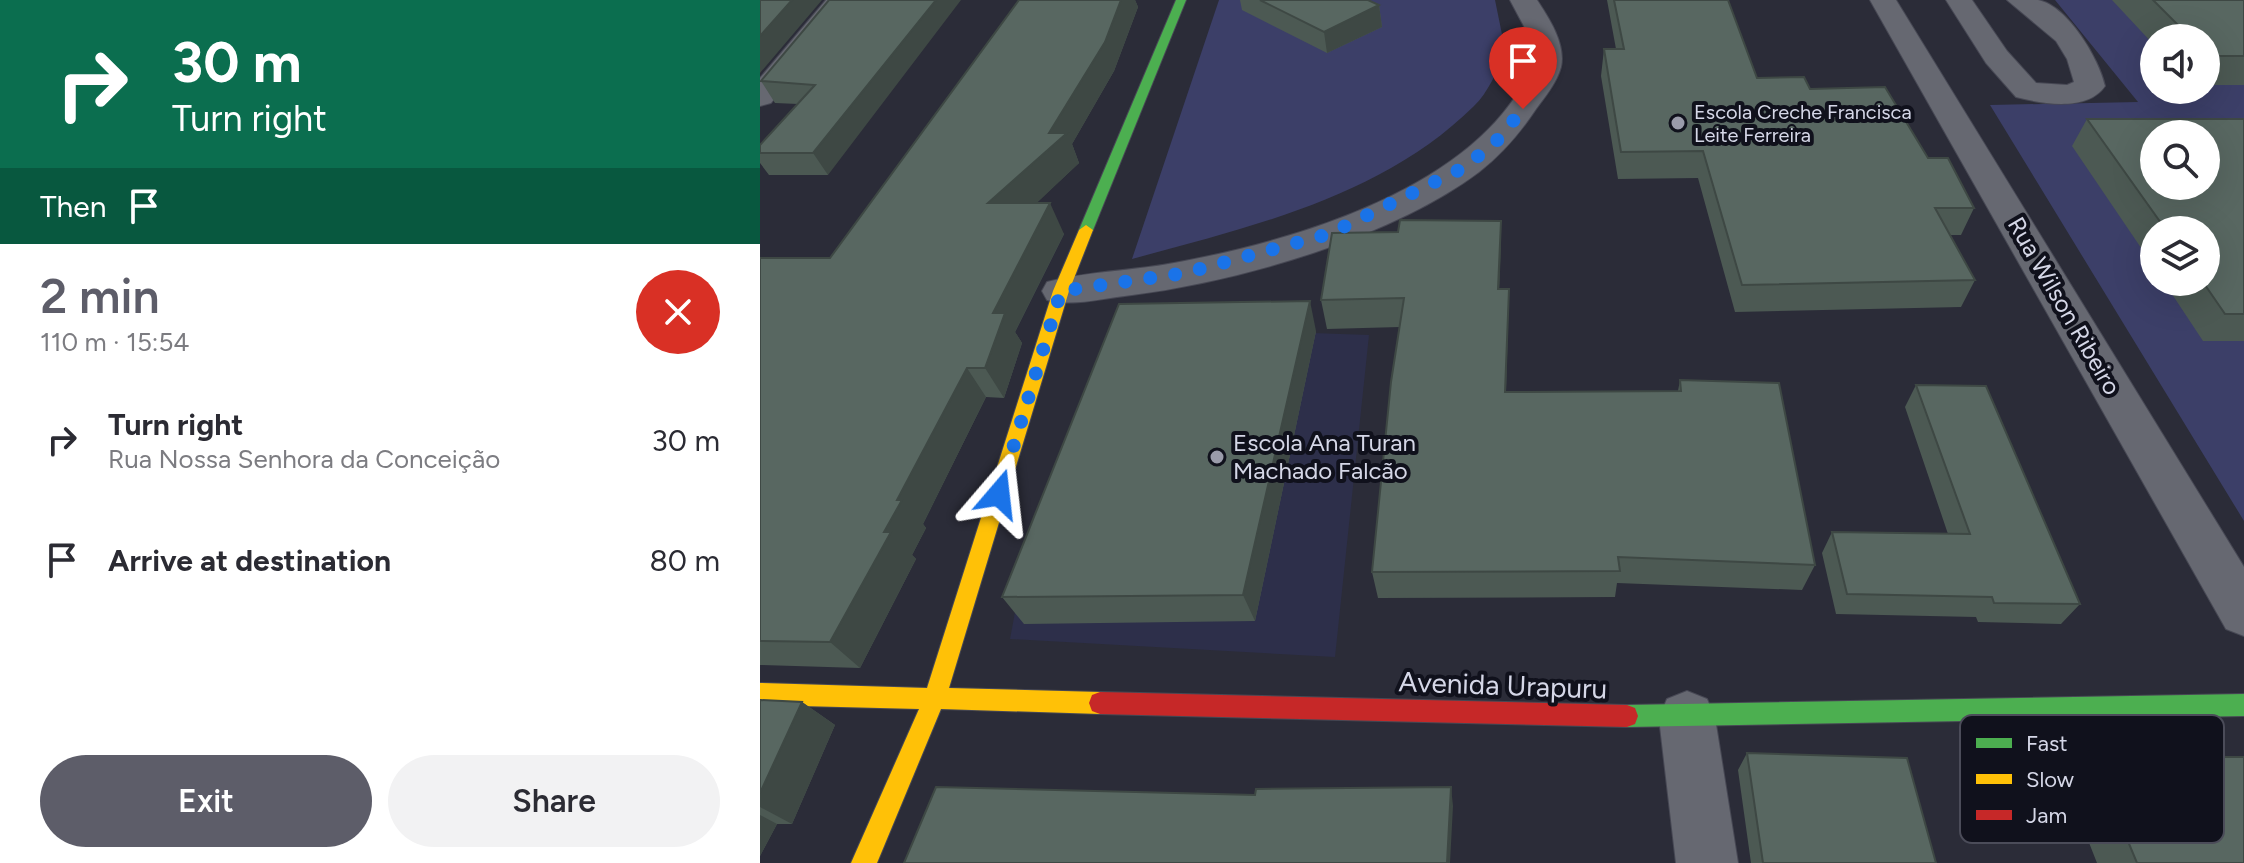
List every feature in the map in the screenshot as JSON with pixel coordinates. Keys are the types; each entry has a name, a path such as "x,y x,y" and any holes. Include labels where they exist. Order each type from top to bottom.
{"street":[{"path":"760,97 840,0"},
{"path":"864,863 936,696 1061,291 1181,0"},
{"path":"1061,291 1185,273 1329,234 1461,169 1494,144 1523,109 1547,66 1541,31 1523,0"},
{"name":"Rua Wilson Ribeiro","path":"1883,0 2244,613"},
{"path":"1959,0 1996,57 2027,91 2071,95 2090,86 2086,70 2072,44 2046,17 2020,0"},
{"name":"Avenida Urapuru","path":"760,694 936,696 1687,718 2244,705"},
{"path":"1687,718 1707,863"}],"shaded area":[{"path":"1219,0 1495,0 1506,54 1479,101 1438,137 1399,164 1314,204 1132,259"},
{"path":"2055,0 2218,0 2244,25 2244,521 1990,105 2138,102"},
{"name":"Escola Ana Turan Machado Falcão","path":"1139,327 1369,335 1335,657 1010,639 1021,580"}],"building":[{"path":"760,0 792,0 760,36"},
{"path":"829,0 936,0 813,153 760,153 760,145 815,85 761,81"},
{"path":"1019,0 1121,0 1105,42 1049,133 1067,133 988,203 1050,203 993,313 1005,313 985,368 967,368 897,500 902,500 884,532 891,532 830,642 760,641 760,258 830,258"},
{"path":"1260,0 1368,0 1379,5 1324,32"},
{"path":"1614,0 1728,0 1757,78 1804,77 1810,89 1885,87 1928,158 1948,158 1974,208 1935,208 1975,280 1742,285 1703,151 1621,152 1604,49 1624,49"},
{"path":"2153,0 2244,0 2244,56 2220,56 2220,24 2177,24"},
{"path":"2087,119 2244,119 2244,314 2225,314 2213,296 2220,296 2220,216 2156,216 2145,200 2220,200 2220,120 2140,120 2140,193"},
{"path":"1400,220 1501,221 1498,289 1509,289 1505,392 1681,391 1680,380 1779,383 1815,565 1618,557 1620,571 1372,572 1391,382 1404,298 1321,300 1332,233 1398,232"},
{"path":"1310,301 1243,595 1002,597 1119,304"},
{"path":"1916,385 1986,386 2080,604 1994,603 1992,597 1847,594 1832,532 1970,534"},
{"path":"760,700 802,702 760,793"},
{"path":"1747,753 1907,758 1936,863 1763,863"},
{"path":"2224,757 2244,757 2244,863 2137,863 2129,843 2224,843"},
{"path":"936,787 1255,795 1256,789 1451,787 1447,863 904,863"}],"traffic: fast":[{"path":"1086,230 1181,0"},
{"path":"1627,716 2244,705"}],"traffic: slow":[{"path":"864,863 936,696 1061,291 1086,230"},
{"path":"760,694 1100,703"}],"traffic: jam":[{"path":"1100,703 1627,716"}],"place":[{"name":"Escola Creche Francisca Leite Ferreira","path":"1678,123"},
{"name":"Escola Ana Turan Machado Falcão","path":"1217,457"}],"route":[{"path":"999,494 1061,291 1185,273 1329,234 1407,199 1461,169 1494,144 1523,109"}]}
